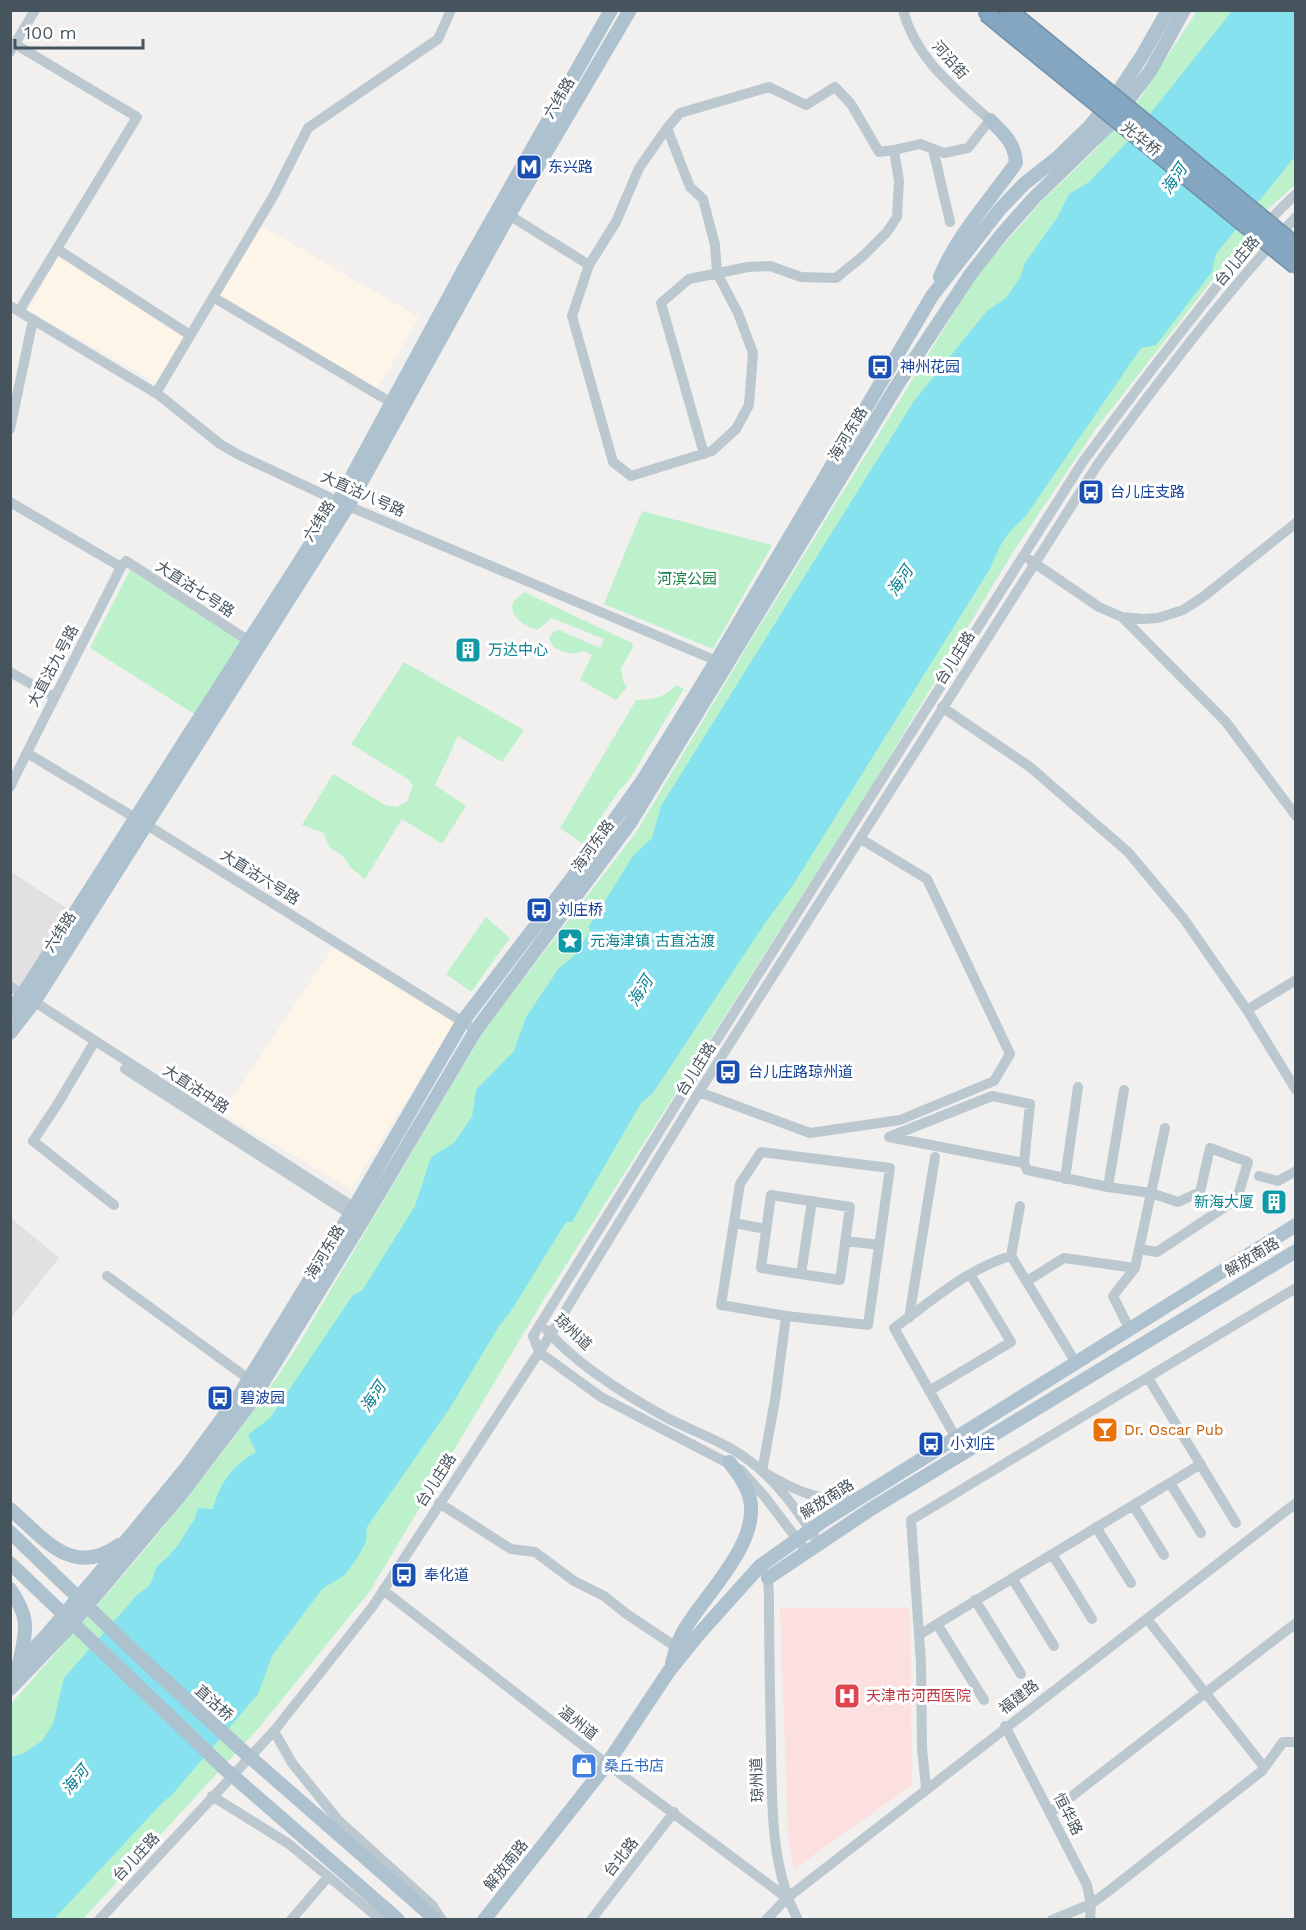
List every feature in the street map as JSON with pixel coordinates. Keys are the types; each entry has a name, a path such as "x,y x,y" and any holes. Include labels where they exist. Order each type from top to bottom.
{"highway":[{"name":"光华桥","path":"1008,10 1296,246"},
{"name":"光华桥","path":"986,13 1296,266"}],"main road":[{"name":"六纬路","path":"141,822 249,641 344,503 392,403 464,269 611,10"},
{"name":"六纬路","path":"10,1033 24,999 141,822 344,503 630,10"},
{"name":"海河东路","path":"15,1668 45,1637 186,1468 250,1380 476,1030 630,823 932,296 1000,209 1024,184 1090,126 1120,89 1168,10"},
{"name":"海河东路","path":"10,1689 72,1625 182,1493 249,1405 358,1215 463,1021 622,810 722,663 896,387 970,275 1034,198 1109,125 1151,70 1185,10"},
{"path":"932,296 945,264 961,238 1016,164 1015,151 1009,138 990,120"},
{"name":"六纬路","path":"10,1011 24,999"},
{"name":"解放南路","path":"484,1920 607,1764 669,1671 698,1635 796,1539 1296,1225"},
{"name":"解放南路","path":"764,1572 806,1551 1062,1391 1296,1251"},
{"path":"669,1671 676,1647 687,1626 735,1555 749,1528 751,1509 747,1491 729,1462"},
{"path":"10,1509 47,1541 70,1557 91,1558 101,1555 111,1551 130,1536"},
{"name":"直沽桥","path":"10,1532 142,1659 243,1751 436,1920"},
{"path":"10,1563 225,1769 384,1915 398,1920"},
{"path":"10,1589 18,1600 26,1620 25,1638 15,1668"}],"street":[{"path":"15,309 57,249 137,117 13,48 35,10"},
{"path":"156,393 274,195 308,129 438,39 451,10"},
{"name":"河沿街","path":"903,10 913,38 922,54 963,97 990,120"},
{"path":"666,128 690,187 703,199 716,245 717,273 738,313 753,353 749,405 736,429 712,451 631,476 613,462 572,316 589,265 616,222 639,168 666,128 680,113 769,87 806,105 835,87 851,104 879,152 920,144 944,153 968,148 990,120"},
{"path":"933,148 950,222"},
{"path":"704,454 661,303 689,279 748,267 770,266 801,277 836,278 887,232 897,217 899,181 894,150"},
{"name":"台儿庄路","path":"541,1322 691,1080 1082,463 1244,251 1296,194"},
{"path":"509,215 589,265"},
{"name":"台儿庄路","path":"106,1917 212,1796 274,1731 373,1606 551,1334 699,1092 1098,464 1149,394 1260,256 1296,217"},
{"path":"57,249 190,335"},
{"path":"213,297 392,403"},
{"name":"大直沽八号路","path":"15,309 156,393 220,444 239,455 344,503 722,663"},
{"path":"10,429 33,320"},
{"name":"大直沽七号路","path":"10,502 123,564 249,641"},
{"path":"1023,555 1099,607 1122,616 1143,619 1158,618 1183,610 1203,597 1296,523"},
{"name":"大直沽九号路","path":"10,787 123,564"},
{"path":"1122,616 1226,722 1296,816"},
{"path":"10,672 54,697"},
{"path":"942,707 1030,767 1128,852 1184,919 1247,1010 1296,1090"},
{"name":"大直沽六号路","path":"27,753 476,1030"},
{"path":"699,1092 810,1133 900,1120 994,1081 1010,1054 927,879 861,839"},
{"path":"1247,1010 1296,981"},
{"name":"大直沽中路","path":"10,986 24,999 358,1215"},
{"path":"93,1044 33,1141 114,1205"},
{"path":"1065,1179 1078,1087"},
{"path":"1108,1187 1124,1090"},
{"path":"1024,1163 889,1137 992,1096 1030,1104 1024,1163 1027,1170 1108,1187 1151,1193 1178,1202 1200,1192 1210,1148 1248,1162 1237,1199 1157,1252 1139,1250"},
{"path":"1129,1329 1113,1296 1135,1268 1166,1128"},
{"path":"761,1152 890,1168 879,1245 868,1325 786,1316 721,1305 740,1184 761,1152"},
{"path":"909,1318 935,1157"},
{"path":"1259,1176 1278,1181 1296,1171"},
{"path":"771,1195 850,1207 840,1280 761,1268 766,1229 771,1195"},
{"path":"801,1274 812,1201"},
{"path":"1020,1206 1011,1256 1076,1363"},
{"path":"734,1223 766,1229"},
{"path":"846,1241 879,1245"},
{"path":"956,1438 894,1328 970,1274 991,1262 1011,1256"},
{"path":"1027,1281 1064,1258 1135,1268"},
{"path":"929,1391 1011,1342 970,1274"},
{"path":"107,1276 250,1380"},
{"path":"926,1788 911,1520 1296,1288"},
{"path":"786,1316 775,1400 762,1471 793,1489 818,1497 848,1498 868,1492"},
{"name":"琼州道","path":"539,1352 533,1336 541,1322 572,1354 639,1401 736,1452 762,1471 782,1493 819,1543"},
{"path":"539,1352 602,1396 659,1428 729,1462 748,1476 806,1551"},
{"path":"1148,1378 1236,1523"},
{"path":"919,1635 1201,1464"},
{"path":"1170,1483 1201,1533"},
{"path":"439,1503 511,1549 535,1552 574,1581 604,1596 676,1647"},
{"name":"福建路","path":"766,1920 787,1898 926,1788 1296,1503"},
{"path":"1133,1505 1164,1556"},
{"path":"1096,1527 1131,1583"},
{"path":"1052,1554 1092,1619"},
{"name":"琼州道","path":"764,1572 776,1847 787,1898 798,1920"},
{"path":"1012,1578 1054,1646"},
{"name":"温州道","path":"383,1590 607,1764 787,1898"},
{"path":"975,1600 1022,1674"},
{"path":"1050,1813 1296,1623"},
{"path":"937,1624 984,1700"},
{"path":"1151,1624 1264,1767"},
{"name":"恒华路","path":"1005,1726 1087,1885 1091,1904 1090,1920"},
{"path":"274,1731 292,1763 339,1820 432,1905 442,1920"},
{"path":"1052,1920 1091,1904 1264,1767 1282,1742 1296,1742"},
{"path":"212,1796 289,1844 328,1877 384,1915"},
{"name":"台北路","path":"591,1920 674,1812"},
{"path":"291,1920 328,1877"}],"shaded area":[{"path":"261,226 419,317 377,390 218,297"},
{"path":"58,257 186,338 158,384 28,310"},
{"path":"10,871 69,910 22,987 11,980"},
{"path":"333,948 455,1022 351,1189 222,1114"},
{"path":"11,1218 59,1258 11,1318"},
{"name":"天津市河西医院","path":"780,1608 910,1608 912,1785 794,1869 788,1833"}],"green space":[{"path":"1197,11 1295,11 1295,185 1267,210 1095,430 1013,552 875,781 541,1304 370,1591 257,1730 83,1919 11,1920 11,1704 160,1531 265,1394 297,1347 485,1029 637,831 748,645 978,274 1041,202 1095,150 1140,98"},
{"name":"河滨公园","path":"642,511 772,545 713,649 604,604"},
{"path":"130,570 241,641 196,715 90,648"},
{"path":"524,592 632,643 633,647 621,668 623,681 627,687 616,700 580,680 592,655 584,651 571,653 553,647 549,638 553,632 559,630 600,648 604,639 552,618 537,630 528,627 519,621 512,608 513,603"},
{"path":"404,662 524,730 502,762 458,736 435,785 466,806 442,844 402,819 365,879 350,867 343,856 329,847 324,833 302,825 333,774 385,805 396,807 407,802 413,786 408,779 351,744"},
{"path":"676,685 684,689 629,780 618,792 583,844 560,828 636,700 658,697"},
{"path":"486,917 510,938 471,992 446,974"}],"water":[{"name":"海河","path":"1232,11 1295,11 1295,160 1293,159 1216,254 1212,272 1156,345 1141,348 1025,517 1004,539 991,567 793,885 763,926 653,1093 641,1103 572,1222 566,1222 511,1311 499,1326 450,1408 367,1527 366,1541 345,1575 322,1589 272,1656 258,1694 171,1796 54,1919 11,1920 11,1757 24,1753 42,1741 53,1724 64,1678 137,1595 150,1585 157,1566 178,1545 195,1518 198,1508 213,1509 219,1491 228,1476 240,1463 256,1452 248,1435 270,1418 353,1295 362,1291 415,1206 431,1157 454,1143 472,1117 476,1090 514,1051 526,1017 559,968 574,956 591,930 588,928 633,856 652,838 661,806 914,401 986,312 1006,298 1020,278 1025,263 1057,218 1069,194 1089,182 1130,139"}],"place":[{"name":"东兴路","path":"529,167"},
{"name":"神州花园","path":"880,367"},
{"name":"台儿庄支路","path":"1091,492"},
{"name":"万达中心","path":"468,650"},
{"name":"刘庄桥","path":"539,910"},
{"name":"元海津镇 古直沽渡","path":"570,941"},
{"name":"台儿庄路琼州道","path":"728,1072"},
{"name":"新海大厦","path":"1274,1202"},
{"name":"碧波园","path":"220,1398"},
{"name":"Dr. Oscar Pub","path":"1105,1430"},
{"name":"小刘庄","path":"931,1444"},
{"name":"奉化道","path":"404,1575"},
{"name":"天津市河西医院","path":"847,1696"},
{"name":"桑丘书店","path":"584,1766"}]}
